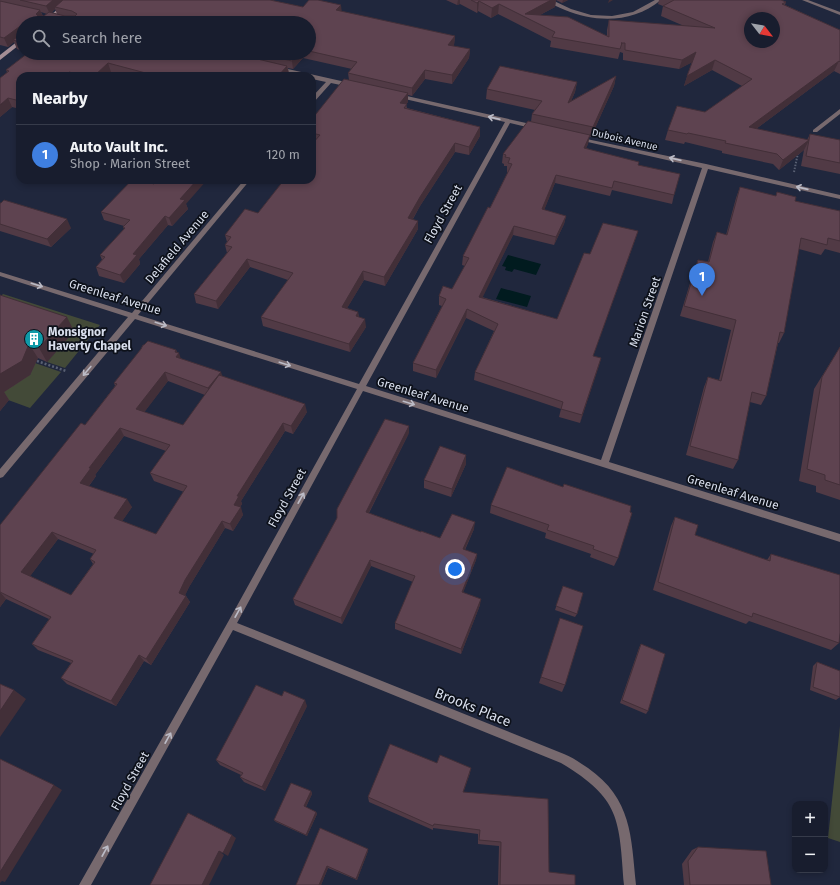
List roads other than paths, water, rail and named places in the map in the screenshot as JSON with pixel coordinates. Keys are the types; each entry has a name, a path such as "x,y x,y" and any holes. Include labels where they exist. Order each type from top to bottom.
{"main road":[{"path":"52,16 72,0"},
{"path":"0,58 16,45"}],"street":[{"path":"548,0 573,12 600,18 619,17 635,13 659,0"},
{"path":"804,0 840,14"},
{"path":"273,68 291,72"},
{"path":"316,78 360,88"},
{"path":"316,96 329,81"},
{"path":"392,95 539,128"},
{"path":"815,131 840,111"},
{"name":"Floyd Street","path":"86,885 231,626 508,121"},
{"name":"Dubois Avenue","path":"569,135 840,197"},
{"name":"Marion Street","path":"604,464 706,166"},
{"name":"Delafield Avenue","path":"0,475 244,184"},
{"name":"Greenleaf Avenue","path":"0,274 840,538"},
{"name":"Brooks Place","path":"231,626 564,759 577,766 608,793 619,811 624,830 630,885"}],"place":[{"name":"Auto Vault Inc.","path":"702,296"},
{"name":"Monsignor Haverty Chapel","path":"34,339"}]}
